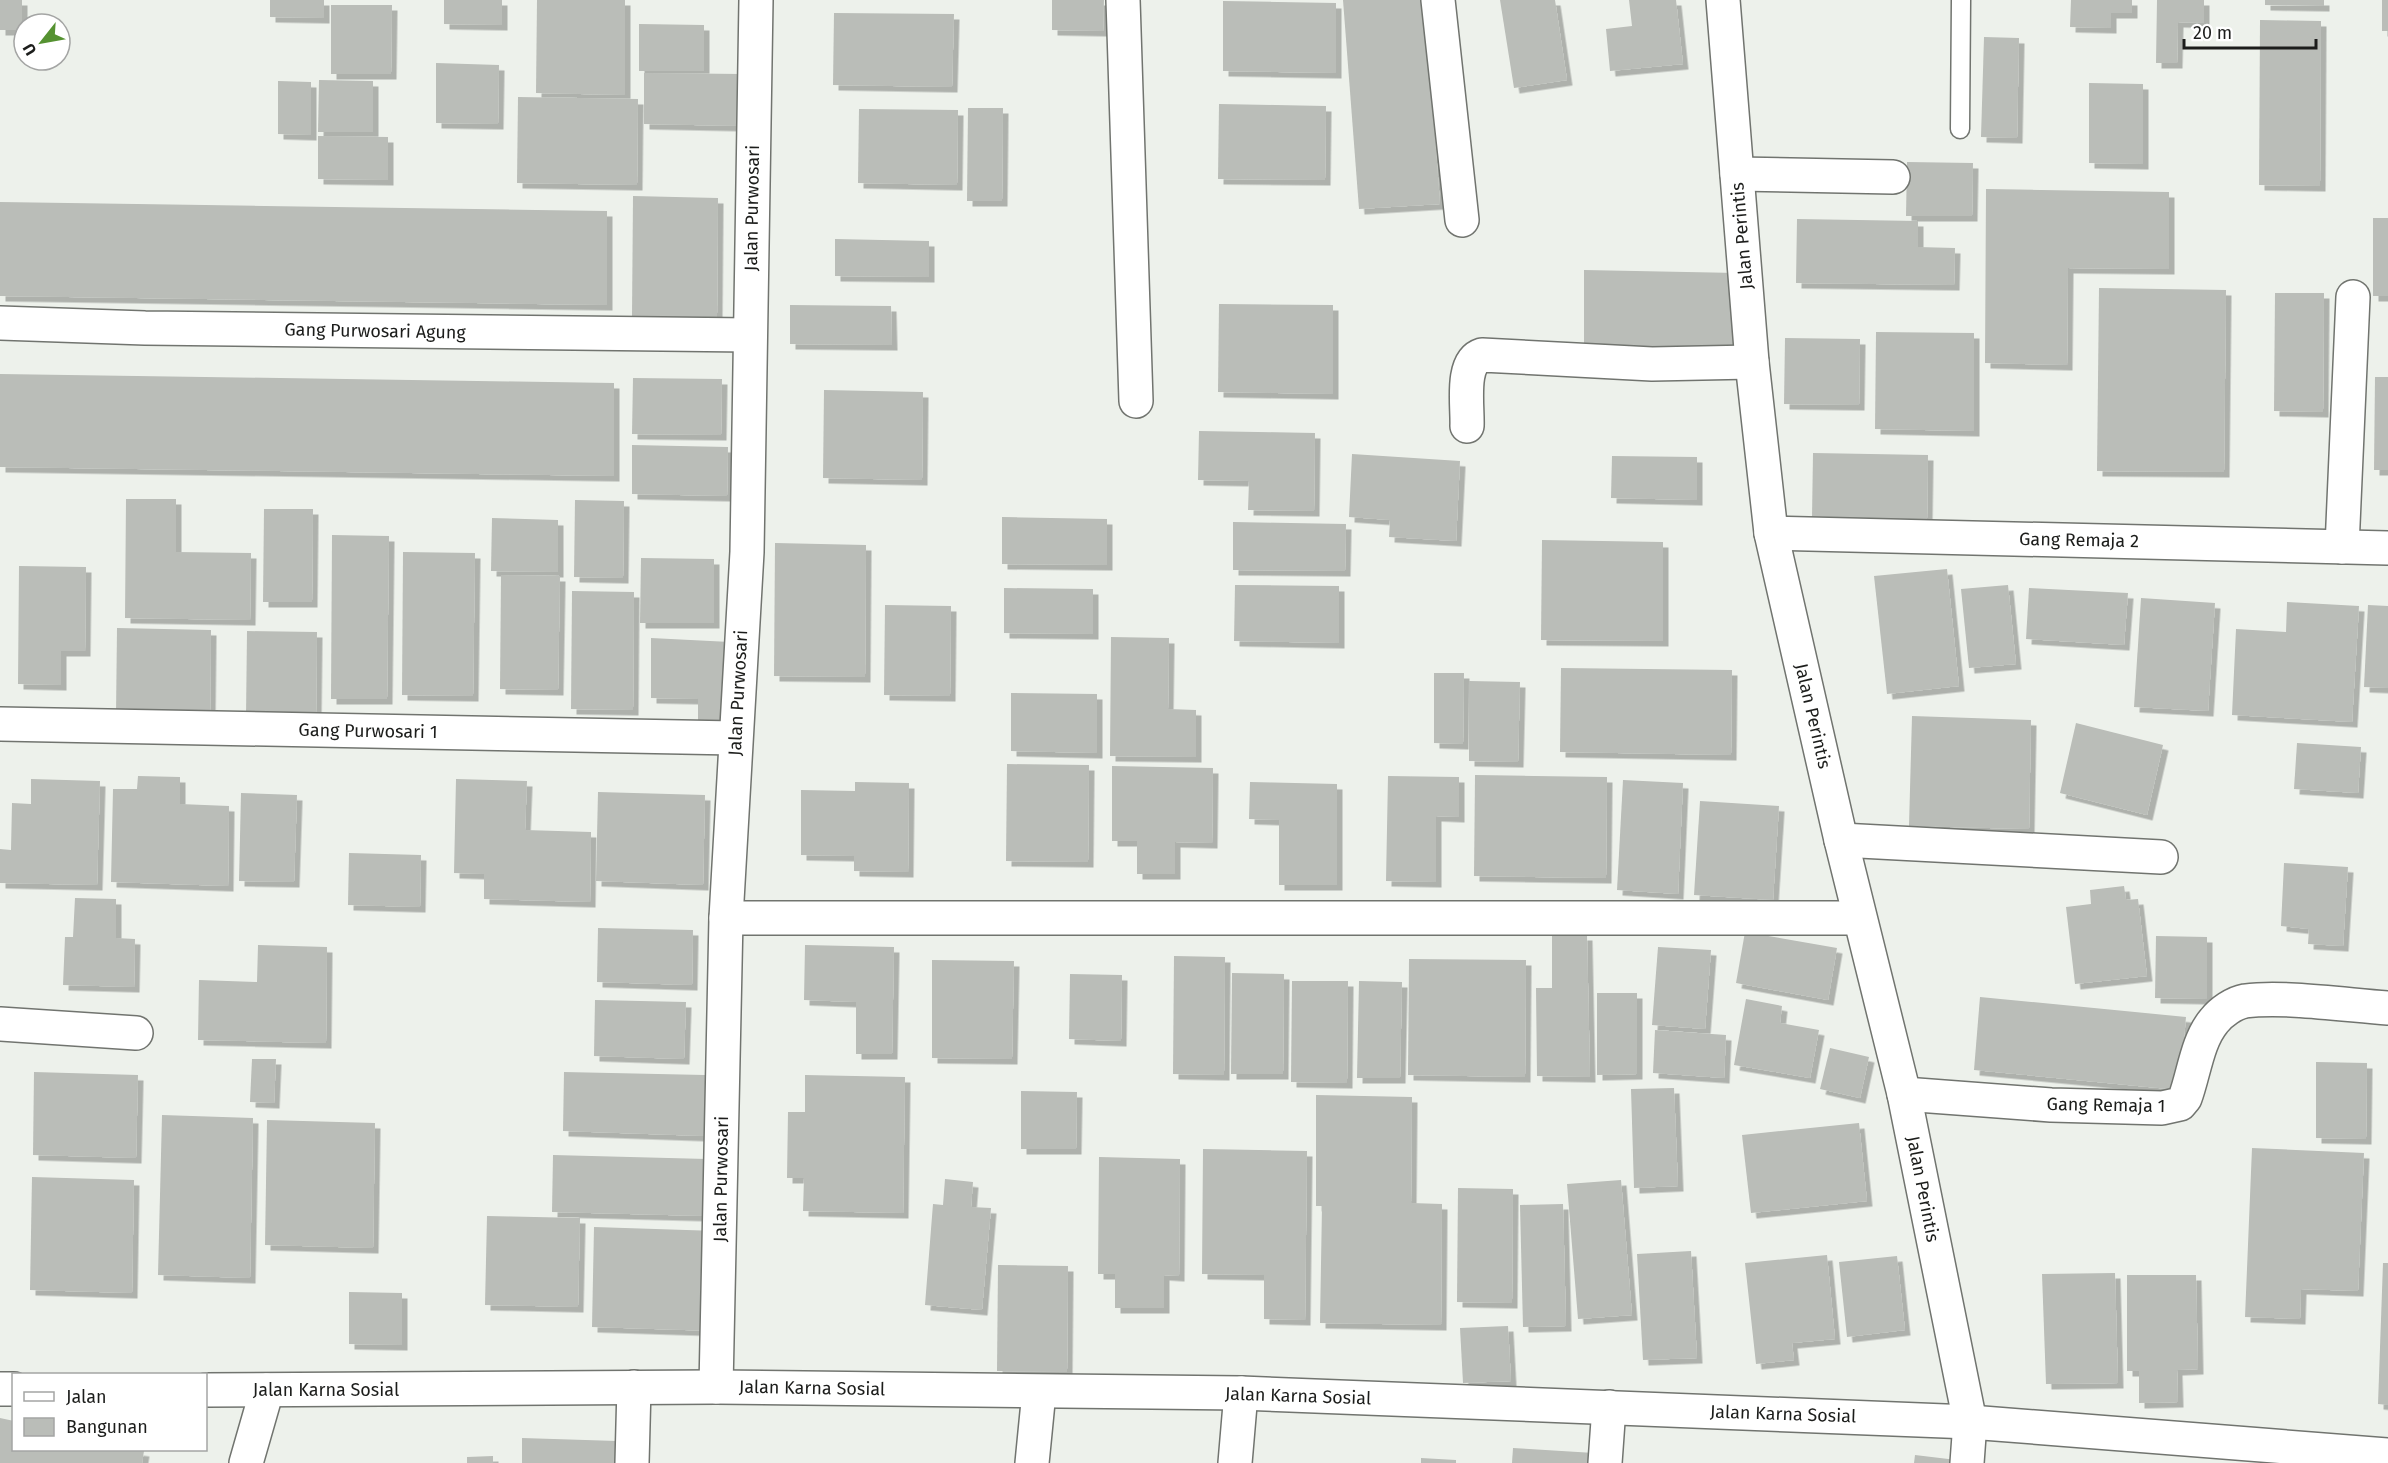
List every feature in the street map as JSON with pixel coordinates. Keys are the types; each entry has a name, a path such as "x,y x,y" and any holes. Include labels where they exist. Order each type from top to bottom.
{"street":[{"name":"Jalan Purwosari","path":"716,1387 726,918 747,552 756,0"},
{"path":"1123,0 1136,401"},
{"path":"1438,0 1462,220"},
{"name":"Jalan Perintis","path":"1724,0 1752,362 1771,533 1859,918 1904,1094 1970,1422 1967,1463"},
{"path":"1737,174 1893,177"},
{"path":"2342,546 2353,297"},
{"name":"Gang Purwosari Agung","path":"0,323 145,328 750,335"},
{"path":"1467,426 1468,368 1473,359 1482,355 1652,364 1752,362"},
{"name":"Gang Remaja 2","path":"1771,533 2388,548"},
{"name":"Gang Purwosari 1","path":"0,724 735,738"},
{"path":"1841,840 2161,857"},
{"path":"726,918 1859,918"},
{"name":"Gang Remaja 1","path":"1904,1094 2051,1105 2162,1108 2180,1104 2185,1098 2203,1040 2214,1021 2236,1004 2243,1001 2273,1000 2388,1008"},
{"path":"0,1024 136,1033"},
{"path":"632,1463 634,1387"},
{"name":"Jalan Karna Sosial","path":"207,1390 716,1387 1241,1393 1970,1422 2388,1455"},
{"path":"246,1463 267,1390"},
{"path":"1032,1463 1039,1392"},
{"path":"1235,1463 1241,1393"},
{"path":"1605,1463 1609,1407"}],"lane":[{"path":"1960,129 1961,0"}],"building":[{"path":"0,0 22,0 22,12 12,12 12,30 0,30"},
{"path":"270,0 324,0 324,18 270,17"},
{"path":"444,0 502,0 502,25 444,24"},
{"path":"537,0 625,0 625,95 536,93"},
{"path":"1052,0 1104,0 1103,31 1052,30"},
{"path":"1343,0 1425,0 1440,204 1359,209"},
{"path":"1500,0 1555,0 1567,80 1514,88"},
{"path":"1629,0 1676,0 1683,64 1610,71 1606,29 1632,26"},
{"path":"2071,0 2132,0 2132,13 2111,13 2111,28 2070,27"},
{"path":"2157,0 2204,0 2204,23 2178,22 2177,63 2156,63"},
{"path":"2265,0 2324,0 2324,6 2265,5"},
{"path":"2382,0 2388,0 2388,31 2382,31"},
{"path":"1223,1 1336,3 1336,73 1223,71"},
{"path":"331,5 392,5 391,74 331,74"},
{"path":"834,13 954,14 952,87 833,85"},
{"path":"2260,20 2321,21 2320,186 2259,185"},
{"path":"639,24 704,25 704,71 639,71"},
{"path":"1984,37 2019,38 2017,138 1981,137"},
{"path":"436,63 499,65 498,124 436,123"},
{"path":"644,73 743,74 742,126 644,124"},
{"path":"319,80 373,81 373,132 318,132"},
{"path":"278,81 311,82 311,135 278,134"},
{"path":"2089,83 2143,84 2143,164 2089,163"},
{"path":"518,97 638,99 637,185 517,183"},
{"path":"1219,104 1326,106 1325,180 1218,179"},
{"path":"968,108 1003,108 1002,201 967,201"},
{"path":"859,109 958,110 957,185 858,183"},
{"path":"318,136 388,137 388,180 318,179"},
{"path":"1907,162 1973,163 1972,216 1906,216"},
{"path":"1986,189 2169,192 2169,269 2068,268 2067,365 1985,363"},
{"path":"633,196 718,198 717,317 632,316"},
{"path":"0,202 607,211 607,305 0,296"},
{"path":"2373,218 2388,218 2388,296 2373,296"},
{"path":"1797,219 1918,221 1918,247 1955,248 1954,285 1796,283"},
{"path":"835,239 929,241 929,277 835,276"},
{"path":"1584,270 1738,273 1737,352 1584,350"},
{"path":"2099,288 2226,290 2224,472 2097,471"},
{"path":"2275,293 2324,293 2323,412 2274,411"},
{"path":"1219,304 1333,305 1333,394 1218,392"},
{"path":"790,305 891,306 892,345 790,344"},
{"path":"1876,332 1974,333 1974,431 1875,429"},
{"path":"1785,338 1860,339 1859,405 1784,404"},
{"path":"0,374 614,383 614,476 0,467"},
{"path":"2375,377 2388,377 2388,470 2374,470"},
{"path":"633,378 722,379 721,435 632,434"},
{"path":"824,390 923,392 922,480 823,478"},
{"path":"1199,431 1315,433 1314,511 1248,510 1249,481 1198,480"},
{"path":"632,445 728,447 727,496 632,494"},
{"path":"1813,453 1928,455 1927,520 1812,518"},
{"path":"1352,454 1460,461 1456,541 1389,537 1390,520 1349,517"},
{"path":"1612,456 1697,457 1697,500 1611,498"},
{"path":"126,499 176,499 176,552 251,553 250,620 125,618"},
{"path":"575,500 624,501 623,578 574,577"},
{"path":"264,509 313,509 312,602 263,602"},
{"path":"1002,517 1107,519 1107,565 1002,564"},
{"path":"492,518 558,520 558,572 491,571"},
{"path":"1233,522 1346,524 1345,571 1233,570"},
{"path":"332,535 389,536 387,699 331,699"},
{"path":"1542,540 1663,542 1663,641 1541,640"},
{"path":"775,543 866,545 865,677 774,676"},
{"path":"403,552 475,553 473,696 402,695"},
{"path":"641,558 714,559 714,623 640,623"},
{"path":"19,566 86,567 85,651 61,651 61,685 18,684"},
{"path":"1947,569 1959,686 1887,694 1874,576"},
{"path":"501,575 560,576 558,690 500,689"},
{"path":"1235,585 1339,586 1339,643 1234,641"},
{"path":"2008,585 2016,664 1969,668 1961,589"},
{"path":"1004,588 1093,589 1093,634 1004,633"},
{"path":"2029,588 2128,593 2124,645 2026,639"},
{"path":"572,591 634,592 633,710 571,709"},
{"path":"2141,598 2215,603 2208,711 2134,707"},
{"path":"2287,602 2359,606 2352,722 2232,715 2236,629 2286,632"},
{"path":"885,605 951,606 950,696 884,695"},
{"path":"2368,605 2388,606 2388,688 2364,687"},
{"path":"117,628 211,630 210,717 116,715"},
{"path":"247,631 317,632 316,718 246,717"},
{"path":"1111,637 1169,638 1168,709 1196,710 1196,757 1110,756"},
{"path":"651,638 730,642 729,721 698,721 698,699 651,698"},
{"path":"1561,668 1732,670 1731,755 1560,752"},
{"path":"1434,673 1464,673 1463,744 1434,743"},
{"path":"1469,681 1520,682 1518,762 1469,761"},
{"path":"1011,693 1097,694 1097,753 1011,751"},
{"path":"1912,716 2031,720 2029,829 1909,826"},
{"path":"2076,723 2163,745 2147,815 2060,793"},
{"path":"2297,743 2361,747 2358,793 2294,789"},
{"path":"1007,764 1089,765 1088,862 1006,861"},
{"path":"1112,766 1213,768 1212,843 1175,842 1175,874 1137,874 1137,841 1112,841"},
{"path":"1475,775 1607,777 1606,878 1474,876"},
{"path":"138,776 180,777 180,804 229,806 228,886 111,882 113,789 137,789"},
{"path":"1388,776 1459,777 1459,817 1436,816 1436,882 1386,881"},
{"path":"31,779 100,781 97,885 0,883 0,849 11,850 12,803 31,804"},
{"path":"456,779 527,781 525,830 591,832 590,902 484,899 484,874 454,873"},
{"path":"1623,780 1683,783 1678,894 1617,890"},
{"path":"855,782 909,783 908,872 854,871 854,856 801,855 801,790 855,791"},
{"path":"1250,782 1337,784 1337,885 1279,885 1279,820 1249,819"},
{"path":"598,792 705,795 703,885 596,881"},
{"path":"241,793 297,795 294,882 239,881"},
{"path":"1700,801 1779,806 1773,900 1694,895"},
{"path":"349,853 421,855 420,907 348,905"},
{"path":"2284,863 2348,867 2343,946 2308,944 2309,929 2281,926"},
{"path":"2124,886 2126,900 2138,899 2147,976 2075,984 2066,907 2091,904 2090,890"},
{"path":"75,898 116,899 116,938 135,939 134,987 63,985 65,937 73,937"},
{"path":"598,928 693,930 692,985 597,982"},
{"path":"1745,932 1837,948 1828,1000 1736,983"},
{"path":"1552,935 1587,935 1590,1077 1537,1076 1536,988 1552,988"},
{"path":"2156,936 2207,937 2207,999 2155,998"},
{"path":"258,945 327,947 326,1043 198,1040 199,980 257,982"},
{"path":"805,945 894,947 892,1054 856,1054 856,1002 804,1000"},
{"path":"1658,947 1711,950 1705,1029 1652,1025"},
{"path":"1174,956 1225,957 1224,1075 1173,1074"},
{"path":"1409,959 1526,960 1525,1077 1408,1075"},
{"path":"932,960 1014,961 1012,1059 932,1058"},
{"path":"1232,973 1284,974 1283,1074 1231,1074"},
{"path":"1070,974 1122,975 1121,1041 1069,1039"},
{"path":"1292,981 1348,981 1347,1083 1291,1082"},
{"path":"1359,981 1402,982 1400,1078 1357,1078"},
{"path":"1597,993 1637,993 1637,1074 1597,1075"},
{"path":"1980,997 2186,1017 2179,1090 1974,1070"},
{"path":"1746,999 1782,1006 1780,1023 1819,1030 1810,1078 1734,1065"},
{"path":"595,1000 686,1002 684,1059 594,1056"},
{"path":"1655,1030 1726,1035 1724,1078 1653,1073"},
{"path":"1830,1048 1869,1057 1860,1098 1820,1089"},
{"path":"252,1059 276,1059 274,1103 250,1102"},
{"path":"2316,1062 2367,1063 2366,1139 2316,1138"},
{"path":"34,1072 138,1075 136,1158 33,1155"},
{"path":"564,1072 705,1075 704,1136 563,1131"},
{"path":"805,1075 905,1077 903,1213 803,1211 804,1178 787,1178 788,1112 805,1112"},
{"path":"1674,1088 1678,1186 1634,1188 1631,1089"},
{"path":"1021,1091 1077,1092 1076,1149 1021,1149"},
{"path":"1316,1095 1412,1097 1411,1203 1442,1204 1441,1325 1320,1323 1322,1206 1316,1206"},
{"path":"162,1115 253,1118 250,1278 158,1275"},
{"path":"267,1120 375,1123 373,1248 265,1245"},
{"path":"1859,1123 1867,1201 1751,1213 1742,1135"},
{"path":"2252,1148 2364,1153 2358,1291 2301,1289 2300,1319 2245,1317"},
{"path":"1203,1149 1307,1151 1305,1320 1264,1319 1264,1275 1202,1274"},
{"path":"553,1155 707,1159 706,1216 552,1212"},
{"path":"1099,1157 1180,1159 1179,1276 1164,1275 1164,1308 1115,1308 1115,1274 1098,1274"},
{"path":"32,1177 134,1180 132,1293 30,1290"},
{"path":"945,1179 973,1182 971,1207 991,1208 982,1310 925,1305 933,1204 943,1205"},
{"path":"1621,1180 1632,1315 1578,1319 1567,1184"},
{"path":"1458,1188 1513,1189 1512,1303 1457,1302"},
{"path":"1563,1204 1566,1326 1523,1327 1520,1205"},
{"path":"487,1216 580,1218 578,1307 485,1305"},
{"path":"594,1227 717,1231 716,1331 592,1327"},
{"path":"1691,1251 1697,1358 1643,1360 1637,1254"},
{"path":"1827,1255 1835,1339 1792,1343 1794,1360 1756,1364 1745,1263"},
{"path":"1897,1256 1905,1330 1847,1337 1839,1262"},
{"path":"2383,1263 2388,1263 2388,1405 2378,1404"},
{"path":"998,1265 1068,1266 1067,1372 997,1371"},
{"path":"2115,1273 2118,1383 2046,1384 2042,1274"},
{"path":"2127,1275 2196,1275 2198,1369 2177,1370 2178,1402 2139,1403 2139,1371 2127,1371"},
{"path":"349,1292 402,1293 402,1345 349,1344"},
{"path":"1508,1326 1511,1381 1463,1383 1460,1328"},
{"path":"0,1418 12,1421 12,1451 144,1451 142,1463 0,1463"},
{"path":"522,1438 617,1441 617,1463 522,1463"},
{"path":"1513,1448 1594,1453 1593,1463 1512,1463"},
{"path":"1915,1455 1965,1461 1965,1463 1914,1463"},
{"path":"493,1456 493,1463 467,1463 467,1457"},
{"path":"1421,1458 1456,1460 1456,1463 1421,1463"}]}
